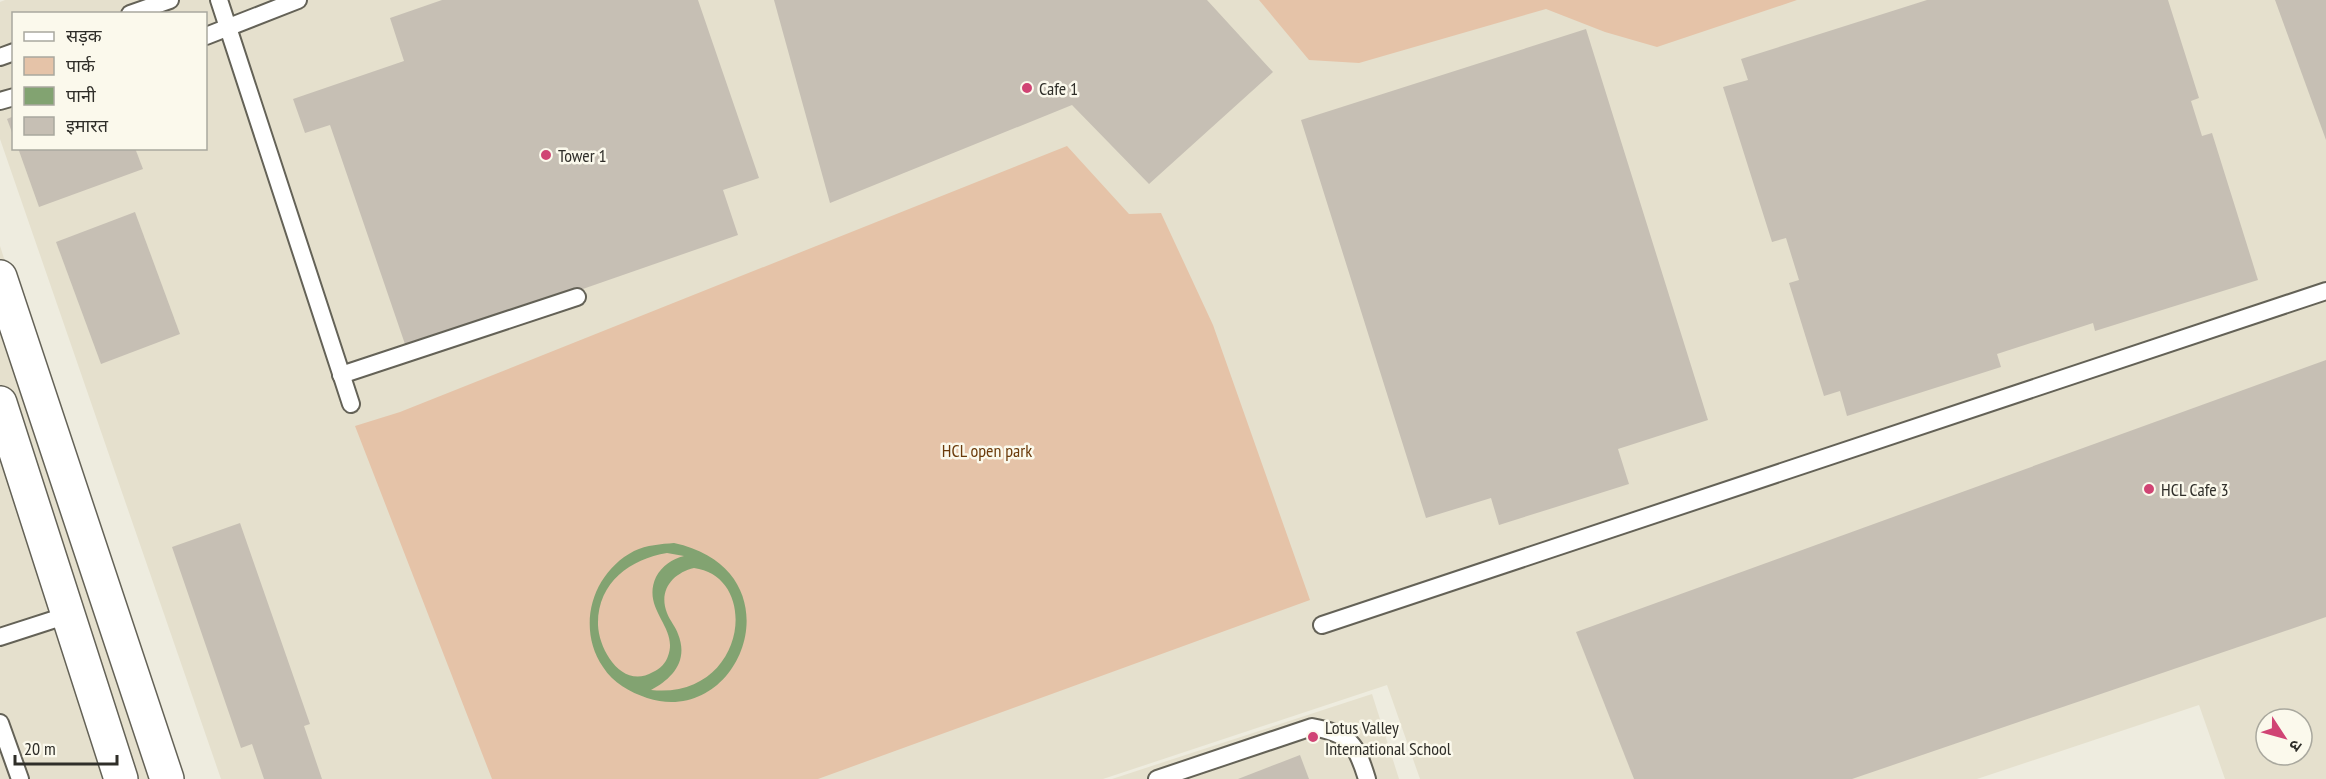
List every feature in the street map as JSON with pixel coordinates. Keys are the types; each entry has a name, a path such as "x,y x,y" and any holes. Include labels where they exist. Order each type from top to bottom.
{"street":[{"path":"0,277 167,779"},
{"path":"0,403 121,779"}],"lane":[{"path":"136,12 170,0"},
{"path":"219,0 351,404"},
{"path":"207,36 298,0"},
{"path":"1322,625 2326,291"},
{"path":"341,375 577,297"},
{"path":"0,637 68,615"},
{"path":"0,723 20,779"},
{"path":"1157,779 1312,728 1338,732 1359,753 1367,779"}],"shaded area":[{"path":"5,0 2326,0 2326,779 2225,779 2199,705 1977,779 1420,779 1387,685 1103,779 221,779 0,139 0,2"},
{"path":"0,246 173,779 0,779"},
{"name":"Lotus Valley International School","path":"1372,694 1399,779 1112,779"}],"green space":[{"path":"1259,0 1797,0 1657,47 1605,32 1546,9 1359,63 1309,60"},
{"name":"HCL open park","path":"1067,146 1129,214 1161,213 1213,325 1310,600 818,779 492,779 355,426 400,412"}],"water":[{"path":"674,543 713,559 736,583 746,612 744,642 731,670 709,691 681,701 647,698 628,690 607,673 595,651 590,619 599,587 620,561 634,551 649,546","holes":["667,553 684,556 664,566 656,577 653,589 656,609 669,636 668,656 656,671 642,676 632,676 623,672 608,656 599,635 599,610 603,597 618,576 640,561","694,568 716,576 729,592 735,613 734,636 724,658 707,676 683,688 651,690 672,675 680,661 681,644 668,616 664,597 666,590 674,578"]}],"building":[{"name":"Tower 1","path":"442,0 698,0 759,178 723,190 738,235 407,350 330,125 305,133 293,99 404,61 390,18"},
{"name":"Cafe 1","path":"774,0 1207,0 1273,72 1149,184 1072,105 830,203"},
{"path":"1927,0 2168,0 2199,98 2191,101 2202,136 2212,133 2258,280 2095,331 2093,323 1997,354 2001,367 1847,416 1840,391 1824,396 1789,283 1799,280 1786,238 1772,242 1723,87 1748,80 1741,59"},
{"path":"2275,0 2326,0 2326,140"},
{"path":"1586,29 1708,420 1618,449 1629,484 1499,525 1491,498 1426,518 1301,120"},
{"path":"12,117 12,132 7,119"},
{"path":"19,150 136,150 143,169 39,207"},
{"path":"135,212 180,334 101,364 56,242"},
{"name":"HCL Cafe 3","path":"2326,360 2326,617 1852,779 1634,779 1576,632"},
{"path":"240,523 310,724 304,726 322,779 264,779 252,744 241,748 172,547"},
{"path":"1300,755 1309,779 1238,779"}],"place":[{"name":"Cafe 1","path":"1027,88"},
{"name":"Tower 1","path":"546,155"},
{"name":"HCL Cafe 3","path":"2149,489"},
{"name":"Lotus Valley International School","path":"1313,737"}]}
